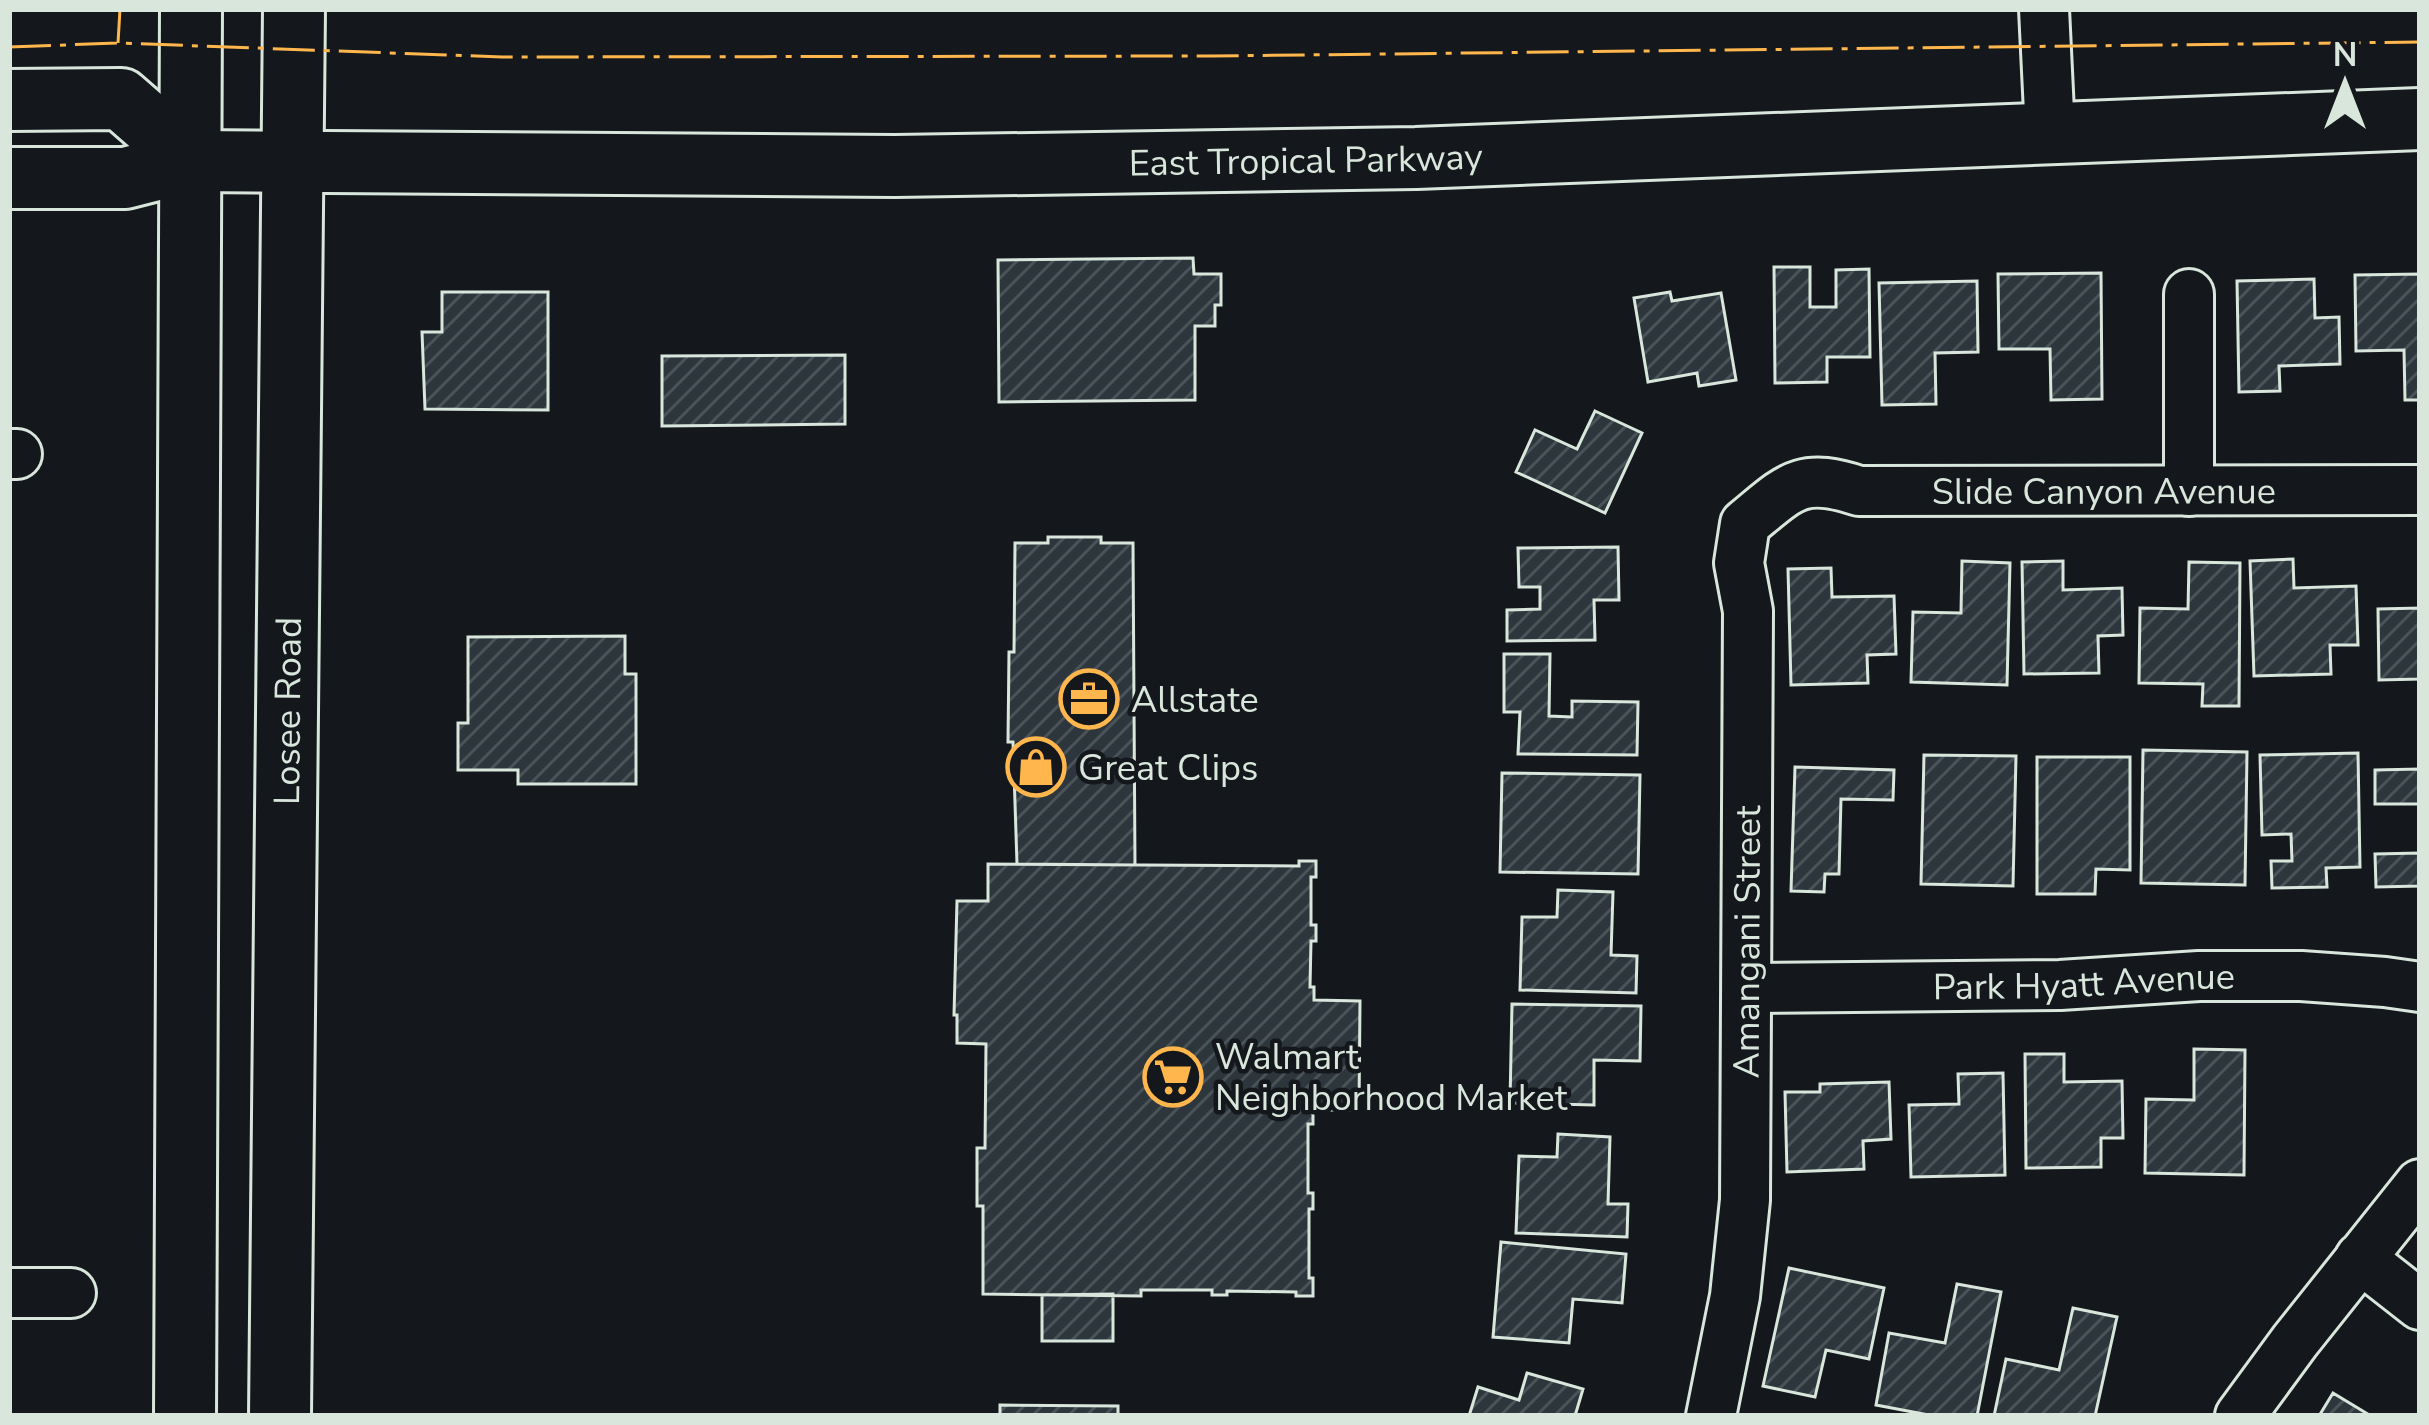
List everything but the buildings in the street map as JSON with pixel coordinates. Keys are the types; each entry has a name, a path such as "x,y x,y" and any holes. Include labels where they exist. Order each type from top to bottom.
{"main road":[{"path":"184,1416 191,9"},
{"name":"Losee Road","path":"280,1416 294,9"},
{"path":"9,100 121,99 192,161"},
{"name":"East Tropical Parkway","path":"9,178 125,178 192,161 895,166 1416,158 2420,119"}],"street":[{"path":"2044,9 2050,133"},
{"path":"2189,294 2189,491"},
{"name":"Slide Canyon Avenue","path":"1790,488 1832,482 1858,491 2420,490"},
{"name":"Amangani Street","path":"1711,1416 1735,1296 1745,1200 1748,610 1739,563 1745,524 1790,488"},
{"name":"Park Hyatt Avenue","path":"1748,988 2060,985 2199,976 2301,976 2420,987"},
{"path":"2240,1416 2420,1184"},
{"path":"2360,1258 2420,1305"},
{"path":"9,1293 71,1293"}],"power":[{"path":"118,43 120,9"},
{"path":"9,47 118,43 502,57 1212,56 2420,42"}],"place":[{"name":"Allstate","path":"1089,699"},
{"name":"Great Clips","path":"1036,767"},
{"name":"Walmart Neighborhood Market","path":"1173,1077"}]}
